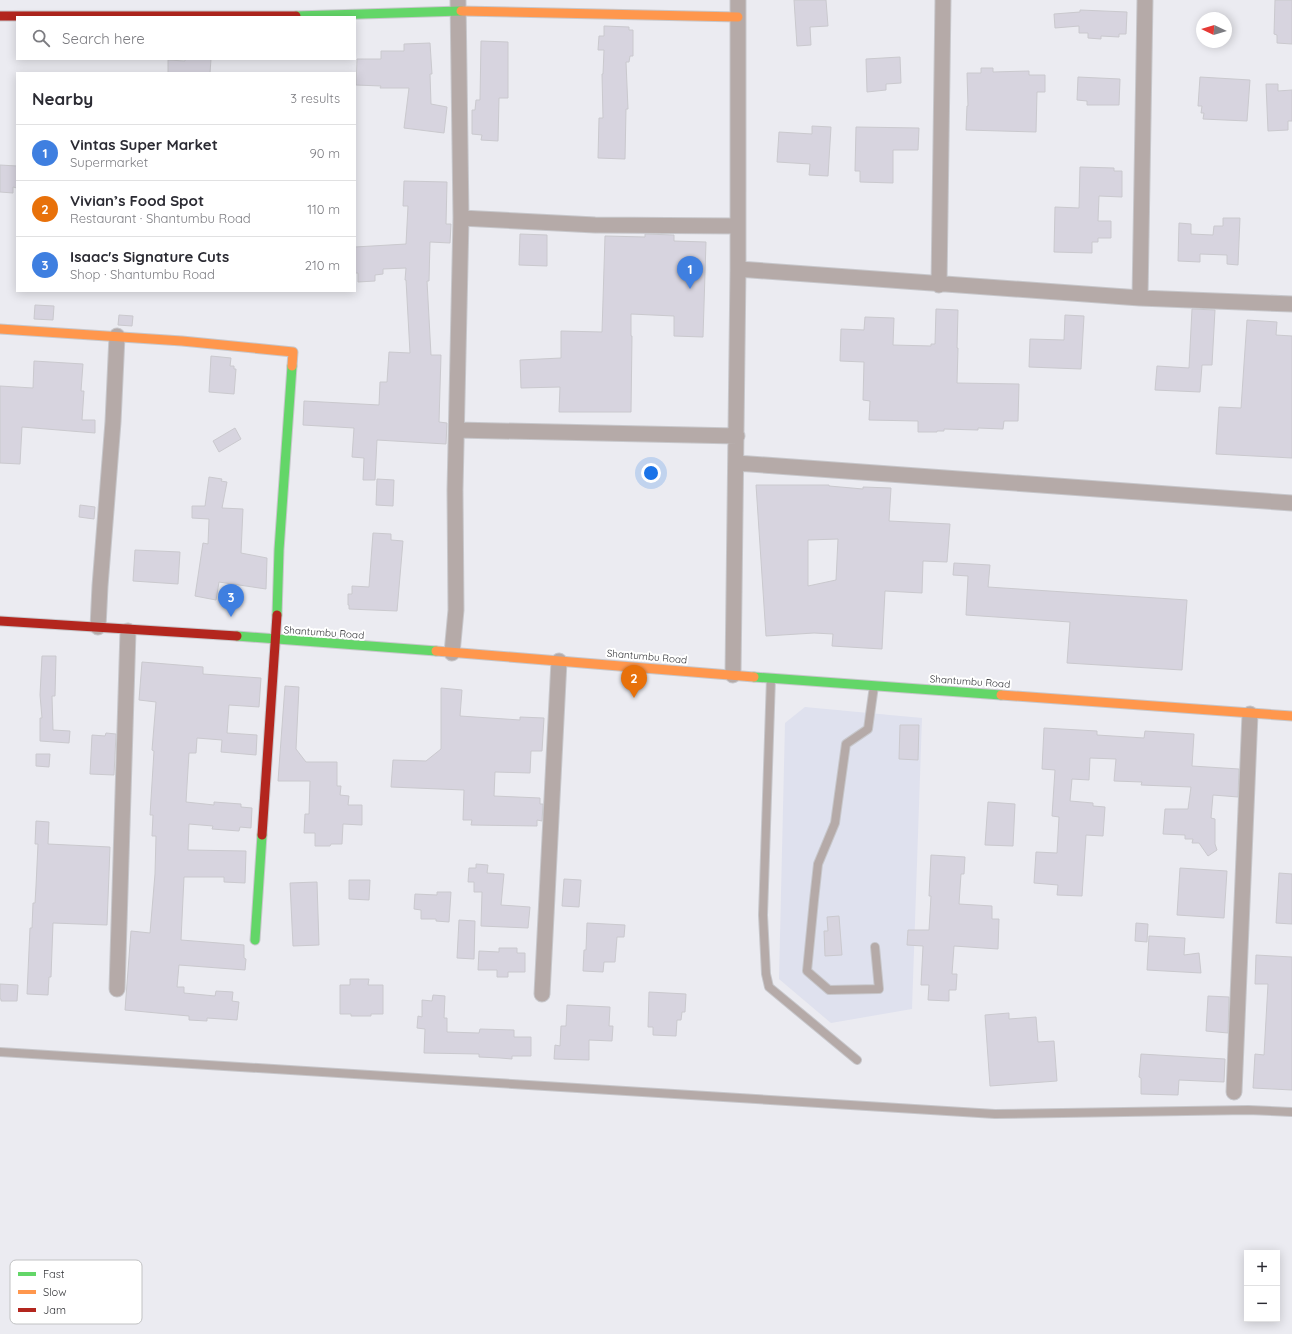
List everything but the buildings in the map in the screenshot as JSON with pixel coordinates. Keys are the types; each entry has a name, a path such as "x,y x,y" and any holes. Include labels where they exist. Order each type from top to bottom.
{"street":[{"path":"733,675 737,436 738,0"},
{"path":"939,285 943,0"},
{"path":"1140,298 1145,0"},
{"path":"0,16 289,16 458,6 738,17"},
{"path":"452,653 456,610 456,490 461,218 458,6"},
{"path":"461,218 596,225 738,226"},
{"path":"738,270 1140,298 1292,304"},
{"path":"0,329 182,341 293,352 279,550 276,639 255,940"},
{"path":"98,627 113,422 117,336"},
{"path":"457,430 737,436"},
{"path":"736,463 1292,503"},
{"name":"Shantumbu Road","path":"0,621 276,639 634,666 771,678 1292,716"},
{"path":"117,989 128,630"},
{"path":"542,994 559,661"},
{"path":"1234,1092 1250,714"}],"lane":[{"path":"771,678 763,915 766,974 769,987 857,1060"},
{"path":"874,685 868,729 846,744 835,823 818,864 808,970 829,990 879,989 875,947"},
{"path":"0,1052 995,1114 1248,1110 1292,1112"}],"shaded area":[{"path":"805,707 922,718 912,1009 831,1023 779,979 785,723"}],"traffic: fast":[{"path":"296,16 461,11"},
{"path":"277,615 279,550 292,366"},
{"path":"237,636 436,651"},
{"path":"754,677 1001,695"},
{"path":"255,940 262,835"}],"traffic: slow":[{"path":"461,11 738,17"},
{"path":"0,329 182,341 293,352 292,366"},
{"path":"436,651 754,677"},
{"path":"1001,695 1292,716"}],"traffic: jam":[{"path":"0,16 296,16"},
{"path":"262,835 277,615"},
{"path":"0,621 237,636"}],"place":[{"name":"Vintas Super Market","path":"690,289"},
{"name":"Isaac's Signature Cuts","path":"231,617"},
{"name":"Vivian’s Food Spot","path":"634,698"}]}
